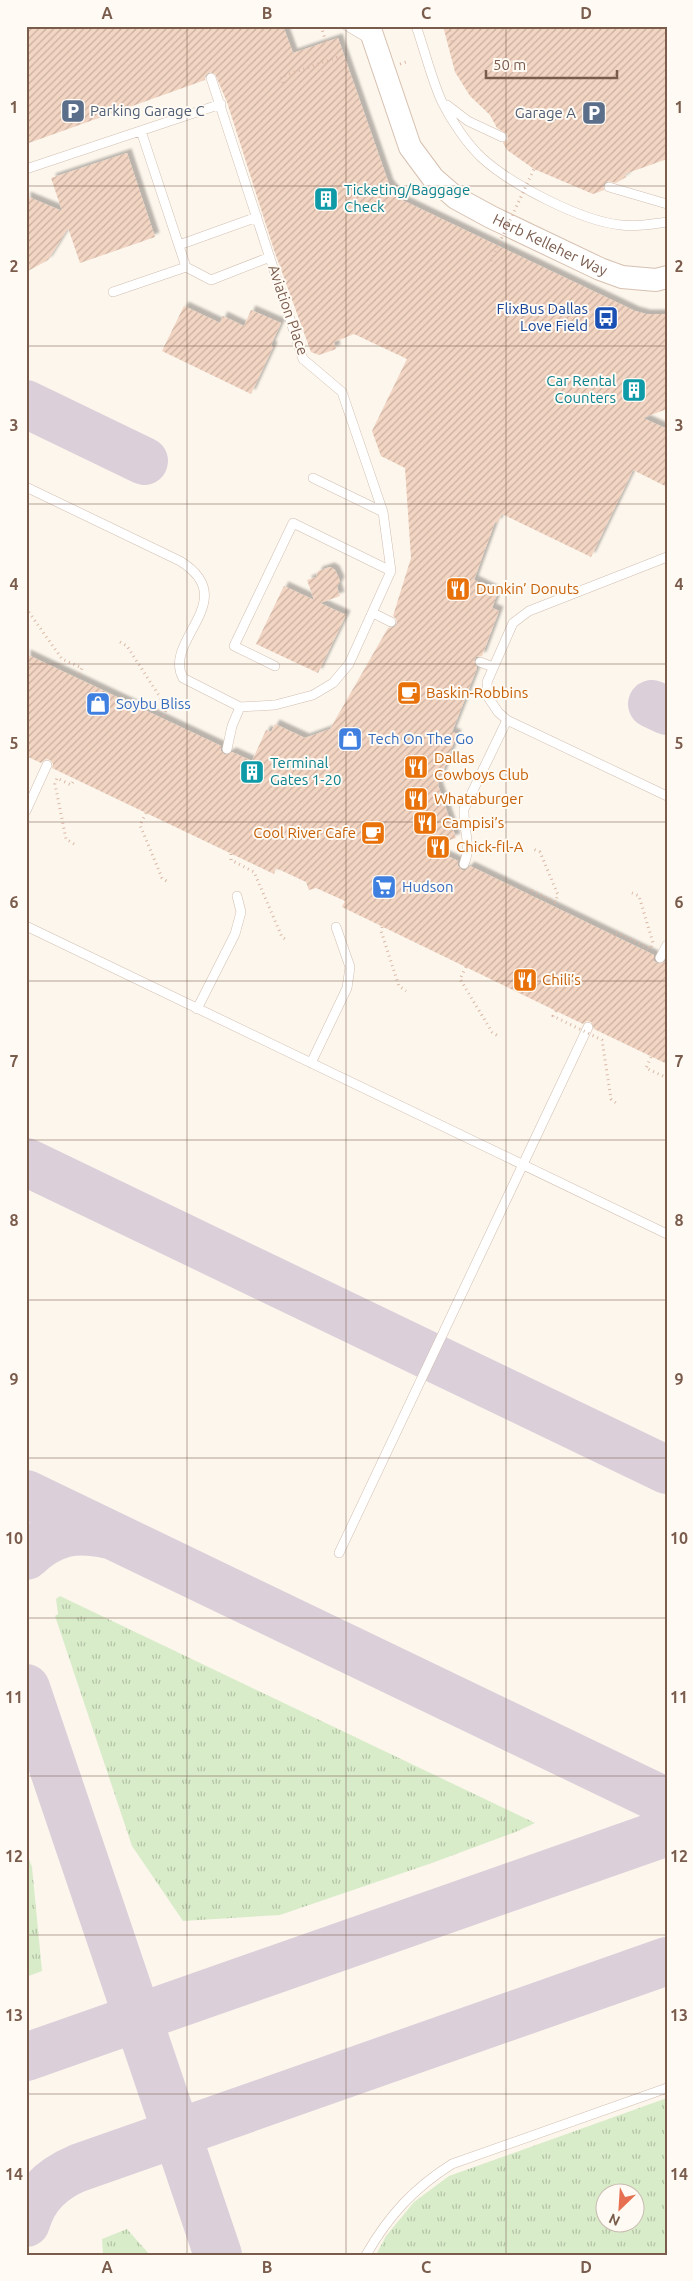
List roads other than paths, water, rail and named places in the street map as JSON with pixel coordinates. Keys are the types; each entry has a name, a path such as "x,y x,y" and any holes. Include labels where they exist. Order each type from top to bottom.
{"main road":[{"name":"Herb Kelleher Way","path":"371,34 410,148 433,178 456,198 491,217 600,269 622,277 656,280 667,277"}],"lane":[{"path":"347,26 371,34"},
{"path":"416,26 442,102 462,133 481,157 505,176 541,196 587,217 621,225 667,222"},
{"name":"Aviation Place","path":"211,78 304,359 342,392 383,512 391,571"},
{"path":"442,102 468,121 502,137"},
{"path":"26,169 221,104"},
{"path":"141,131 186,267 211,280 270,257"},
{"path":"609,187 667,204"},
{"path":"179,245 258,217"},
{"path":"114,292 186,267"},
{"path":"313,478 383,512"},
{"path":"26,487 180,561 194,570 203,583 204,600 200,616 181,654 179,670 183,678 240,707 274,705 313,694 333,683 349,664 391,571 293,523 234,646 275,666"},
{"path":"667,557 529,611 513,623 486,682 488,697 498,712 507,720 667,796"},
{"path":"373,614 392,622"},
{"path":"480,662 493,667"},
{"path":"227,749 232,726 240,707"},
{"path":"464,864 468,854 469,842 463,824 464,809 507,720"},
{"path":"26,811 47,766"},
{"path":"198,1009 235,934 241,912 237,896"},
{"path":"26,926 667,1234"},
{"path":"311,1063 347,988 350,967 336,927"},
{"path":"660,958 667,945"},
{"path":"339,1553 524,1166 588,1026"},
{"path":"366,2255 380,2231 398,2208 426,2180 452,2164 667,2088"}],"place":[{"name":"Parking Garage C","path":"73,111"},
{"name":"Garage A","path":"594,113"},
{"name":"Ticketing/Baggage Check","path":"326,199"},
{"name":"FlixBus Dallas Love Field","path":"606,318"},
{"name":"Car Rental Counters","path":"634,390"},
{"name":"Dunkin’ Donuts","path":"458,589"},
{"name":"Baskin-Robbins","path":"409,693"},
{"name":"Soybu Bliss","path":"98,704"},
{"name":"Tech On The Go","path":"350,739"},
{"name":"Dallas Cowboys Club","path":"416,767"},
{"name":"Terminal Gates 1-20","path":"252,772"},
{"name":"Whataburger","path":"416,799"},
{"name":"Campisi’s","path":"425,823"},
{"name":"Cool River Cafe","path":"373,833"},
{"name":"Chick-fil-A","path":"438,847"},
{"name":"Hudson","path":"384,887"},
{"name":"Chili’s","path":"525,980"}]}
